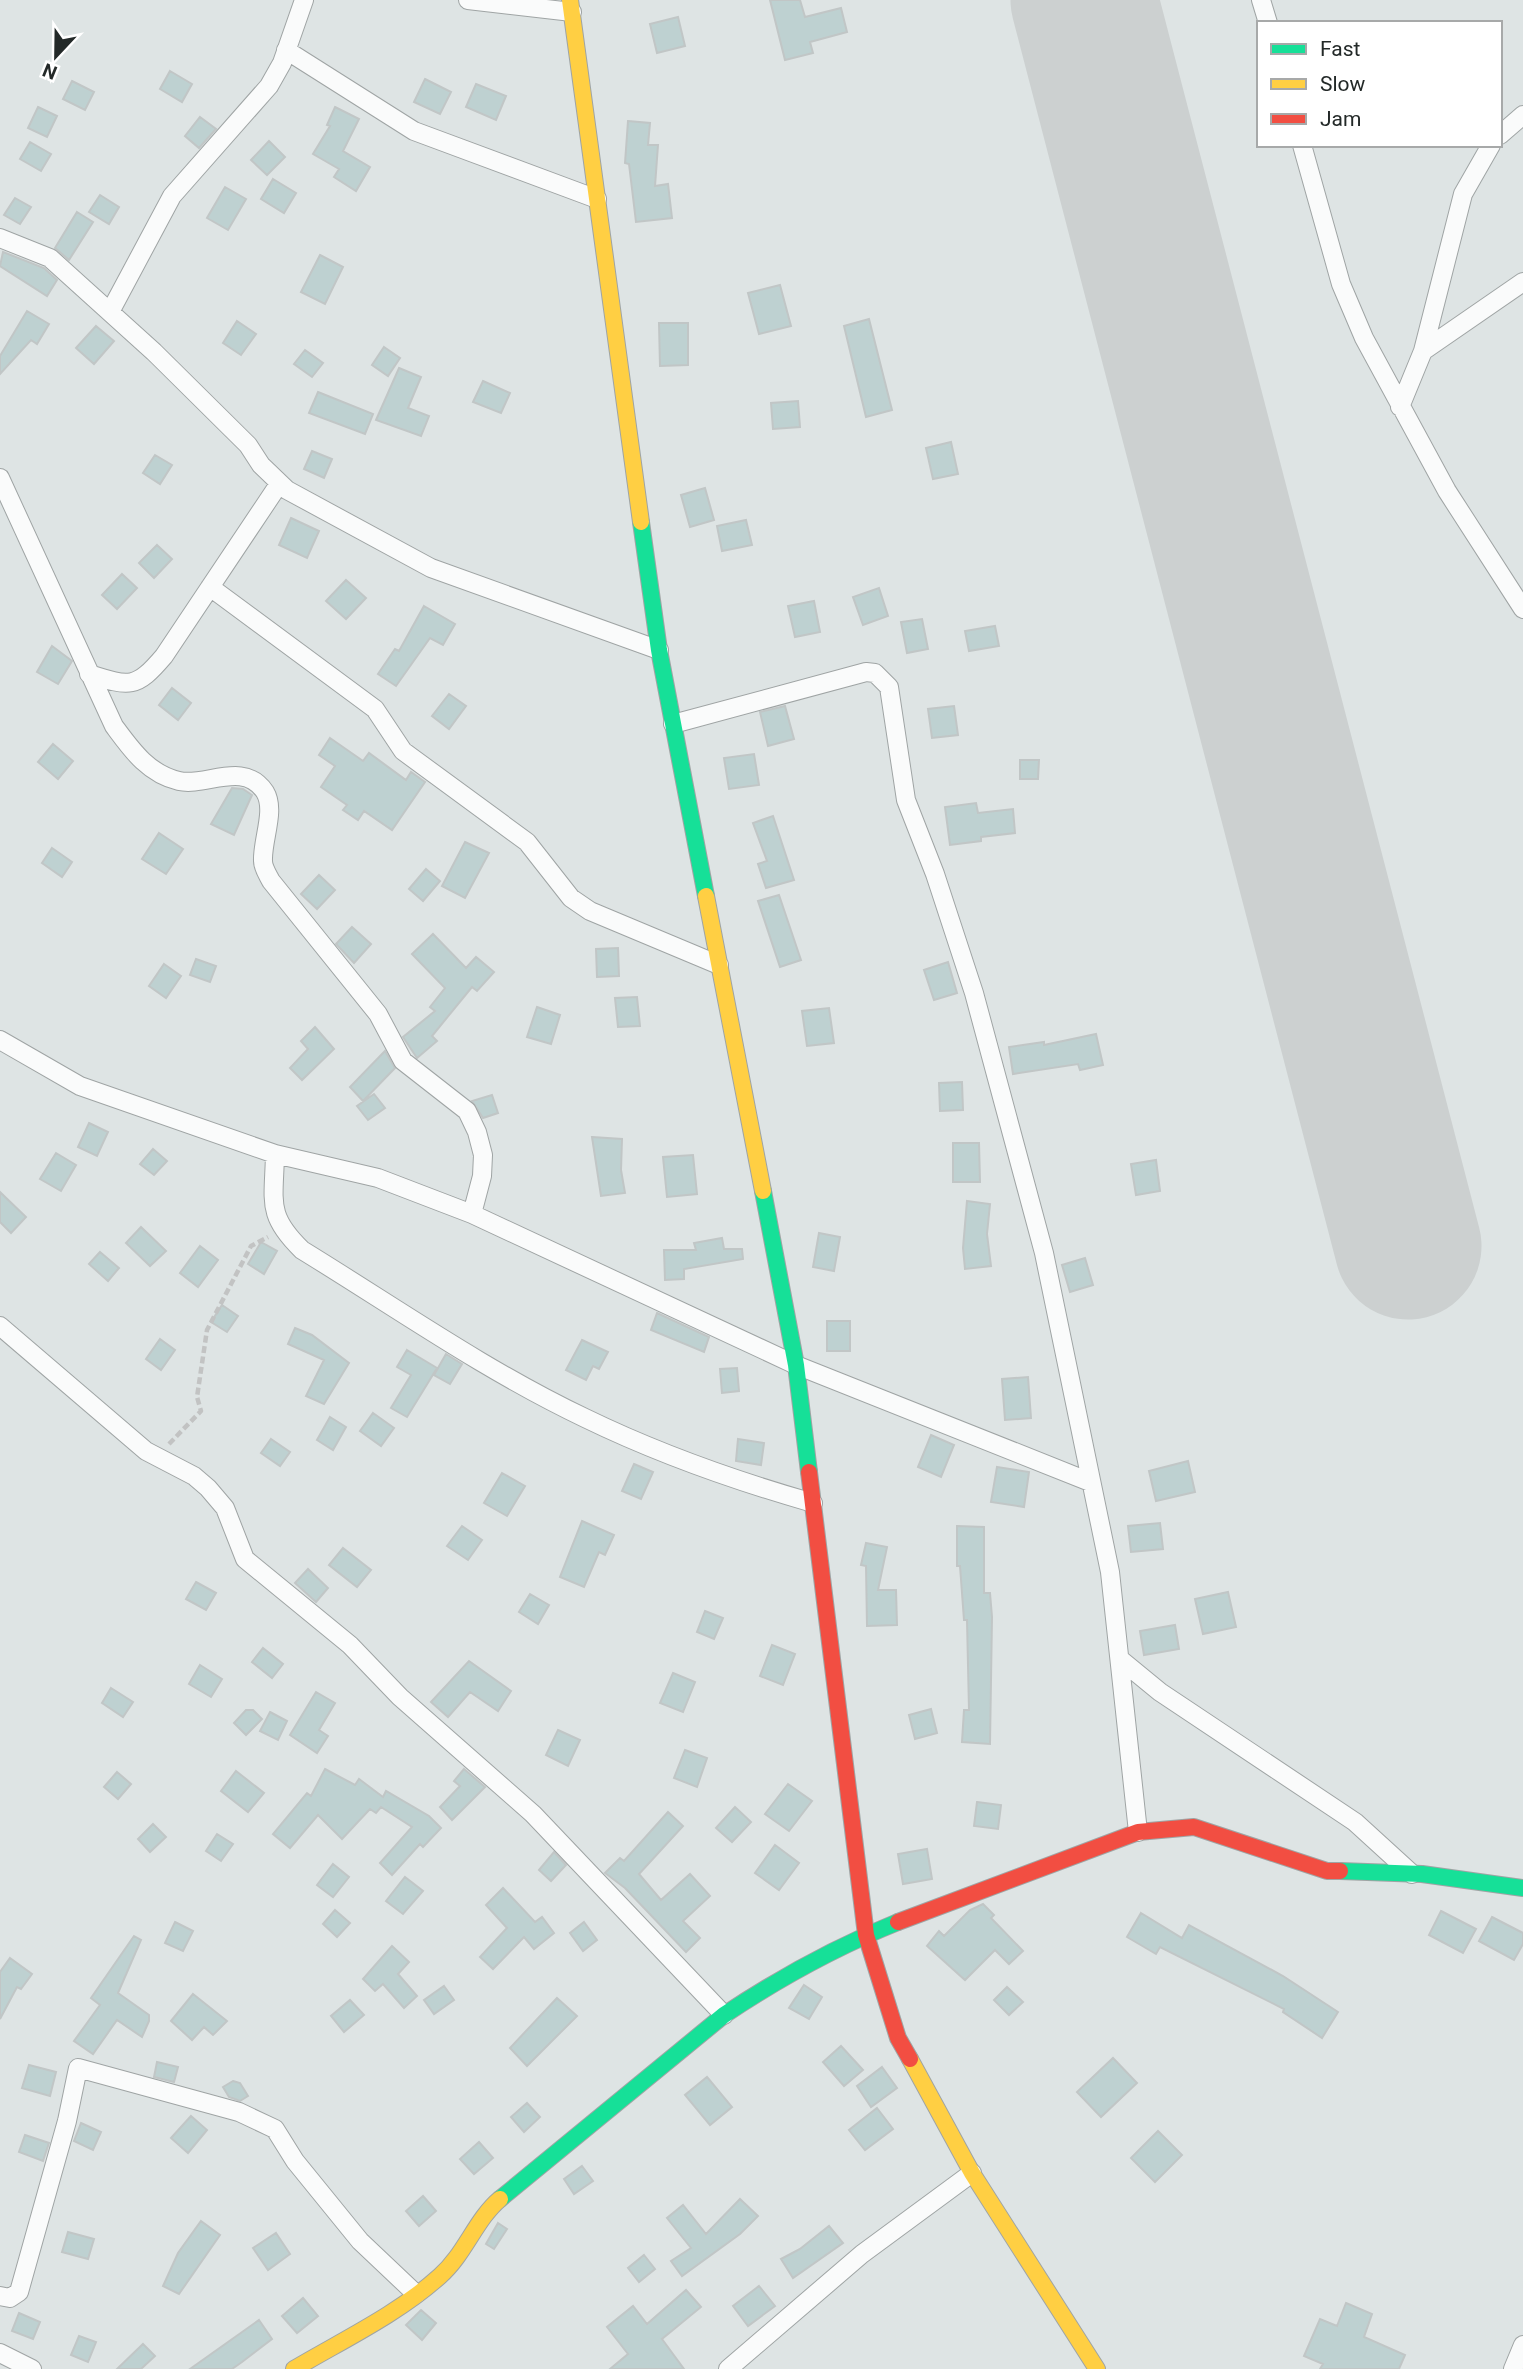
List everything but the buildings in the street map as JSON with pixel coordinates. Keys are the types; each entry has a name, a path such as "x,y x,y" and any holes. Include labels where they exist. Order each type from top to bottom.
{"street":[{"path":"110,313 126,288 172,195 269,86 286,50 304,0"},
{"path":"468,0 571,6 659,650 796,1365 866,1935 898,2038 972,2172 1097,2369"},
{"path":"1261,0 1267,21"},
{"path":"286,50 414,131 597,199"},
{"path":"1502,133 1523,115"},
{"path":"1303,147 1340,284 1399,407 1447,491 1523,609"},
{"path":"1399,407 1423,351 1463,194 1490,147"},
{"path":"0,238 50,258 248,445 279,484 431,569 659,650"},
{"path":"1423,351 1523,282"},
{"path":"0,478 114,726 138,758 158,772 179,781 230,774 251,780 264,791 269,805 262,864 271,881 378,1014 403,1061 467,1111 477,1132 483,1155 482,1177 472,1214"},
{"path":"89,674 122,685 144,679 164,656 279,484"},
{"path":"210,587 375,709 403,751 527,842 571,898 590,911 719,965"},
{"path":"673,724 866,673 876,673 889,687 906,800 935,874 978,1006 1044,1254 1110,1572 1138,1832"},
{"path":"0,1040 80,1086 275,1154 378,1178 472,1214 796,1365 1090,1482"},
{"path":"275,1154 273,1213 284,1232 302,1250 515,1381 584,1418 761,1488 813,1503"},
{"path":"0,1326 156,1457 194,1476 208,1488 225,1508 245,1559 350,1645 400,1698 533,1814 724,2015"},
{"path":"1121,1660 1171,1699 1355,1822 1412,1874"},
{"path":"294,2369 416,2294 454,2263 475,2235 490,2207 724,2015 754,1995 866,1935 1002,1881 1138,1832 1194,1827 1327,1871 1412,1874 1523,1888"},
{"path":"0,2297 10,2298 19,2292 67,2122 74,2077 78,2068 240,2112 275,2129 295,2161 359,2241 416,2294"},
{"path":"728,2369 862,2254 972,2172"},
{"path":"0,2338 7,2356 32,2369"},
{"path":"1513,2369 1523,2345"}],"path":[{"path":"156,1457 201,1411 197,1396 204,1339 251,1246 284,1232"}],"runway":[{"path":"1084,0 1408,1246"}],"traffic: fast":[{"path":"641,522 659,650 706,896"},
{"path":"763,1191 796,1365 809,1472"},
{"path":"1340,1871 1422,1874 1523,1888"},
{"path":"500,2199 724,2015 809,1964 898,1922"}],"traffic: slow":[{"path":"570,0 641,522"},
{"path":"706,896 763,1191"},
{"path":"910,2059 972,2173 1097,2369"},
{"path":"294,2369 351,2337 424,2290 457,2258 484,2216 500,2199"}],"traffic: jam":[{"path":"809,1472 866,1935 898,2038 910,2059"},
{"path":"898,1922 1138,1832 1194,1827 1327,1871 1340,1871"}]}
